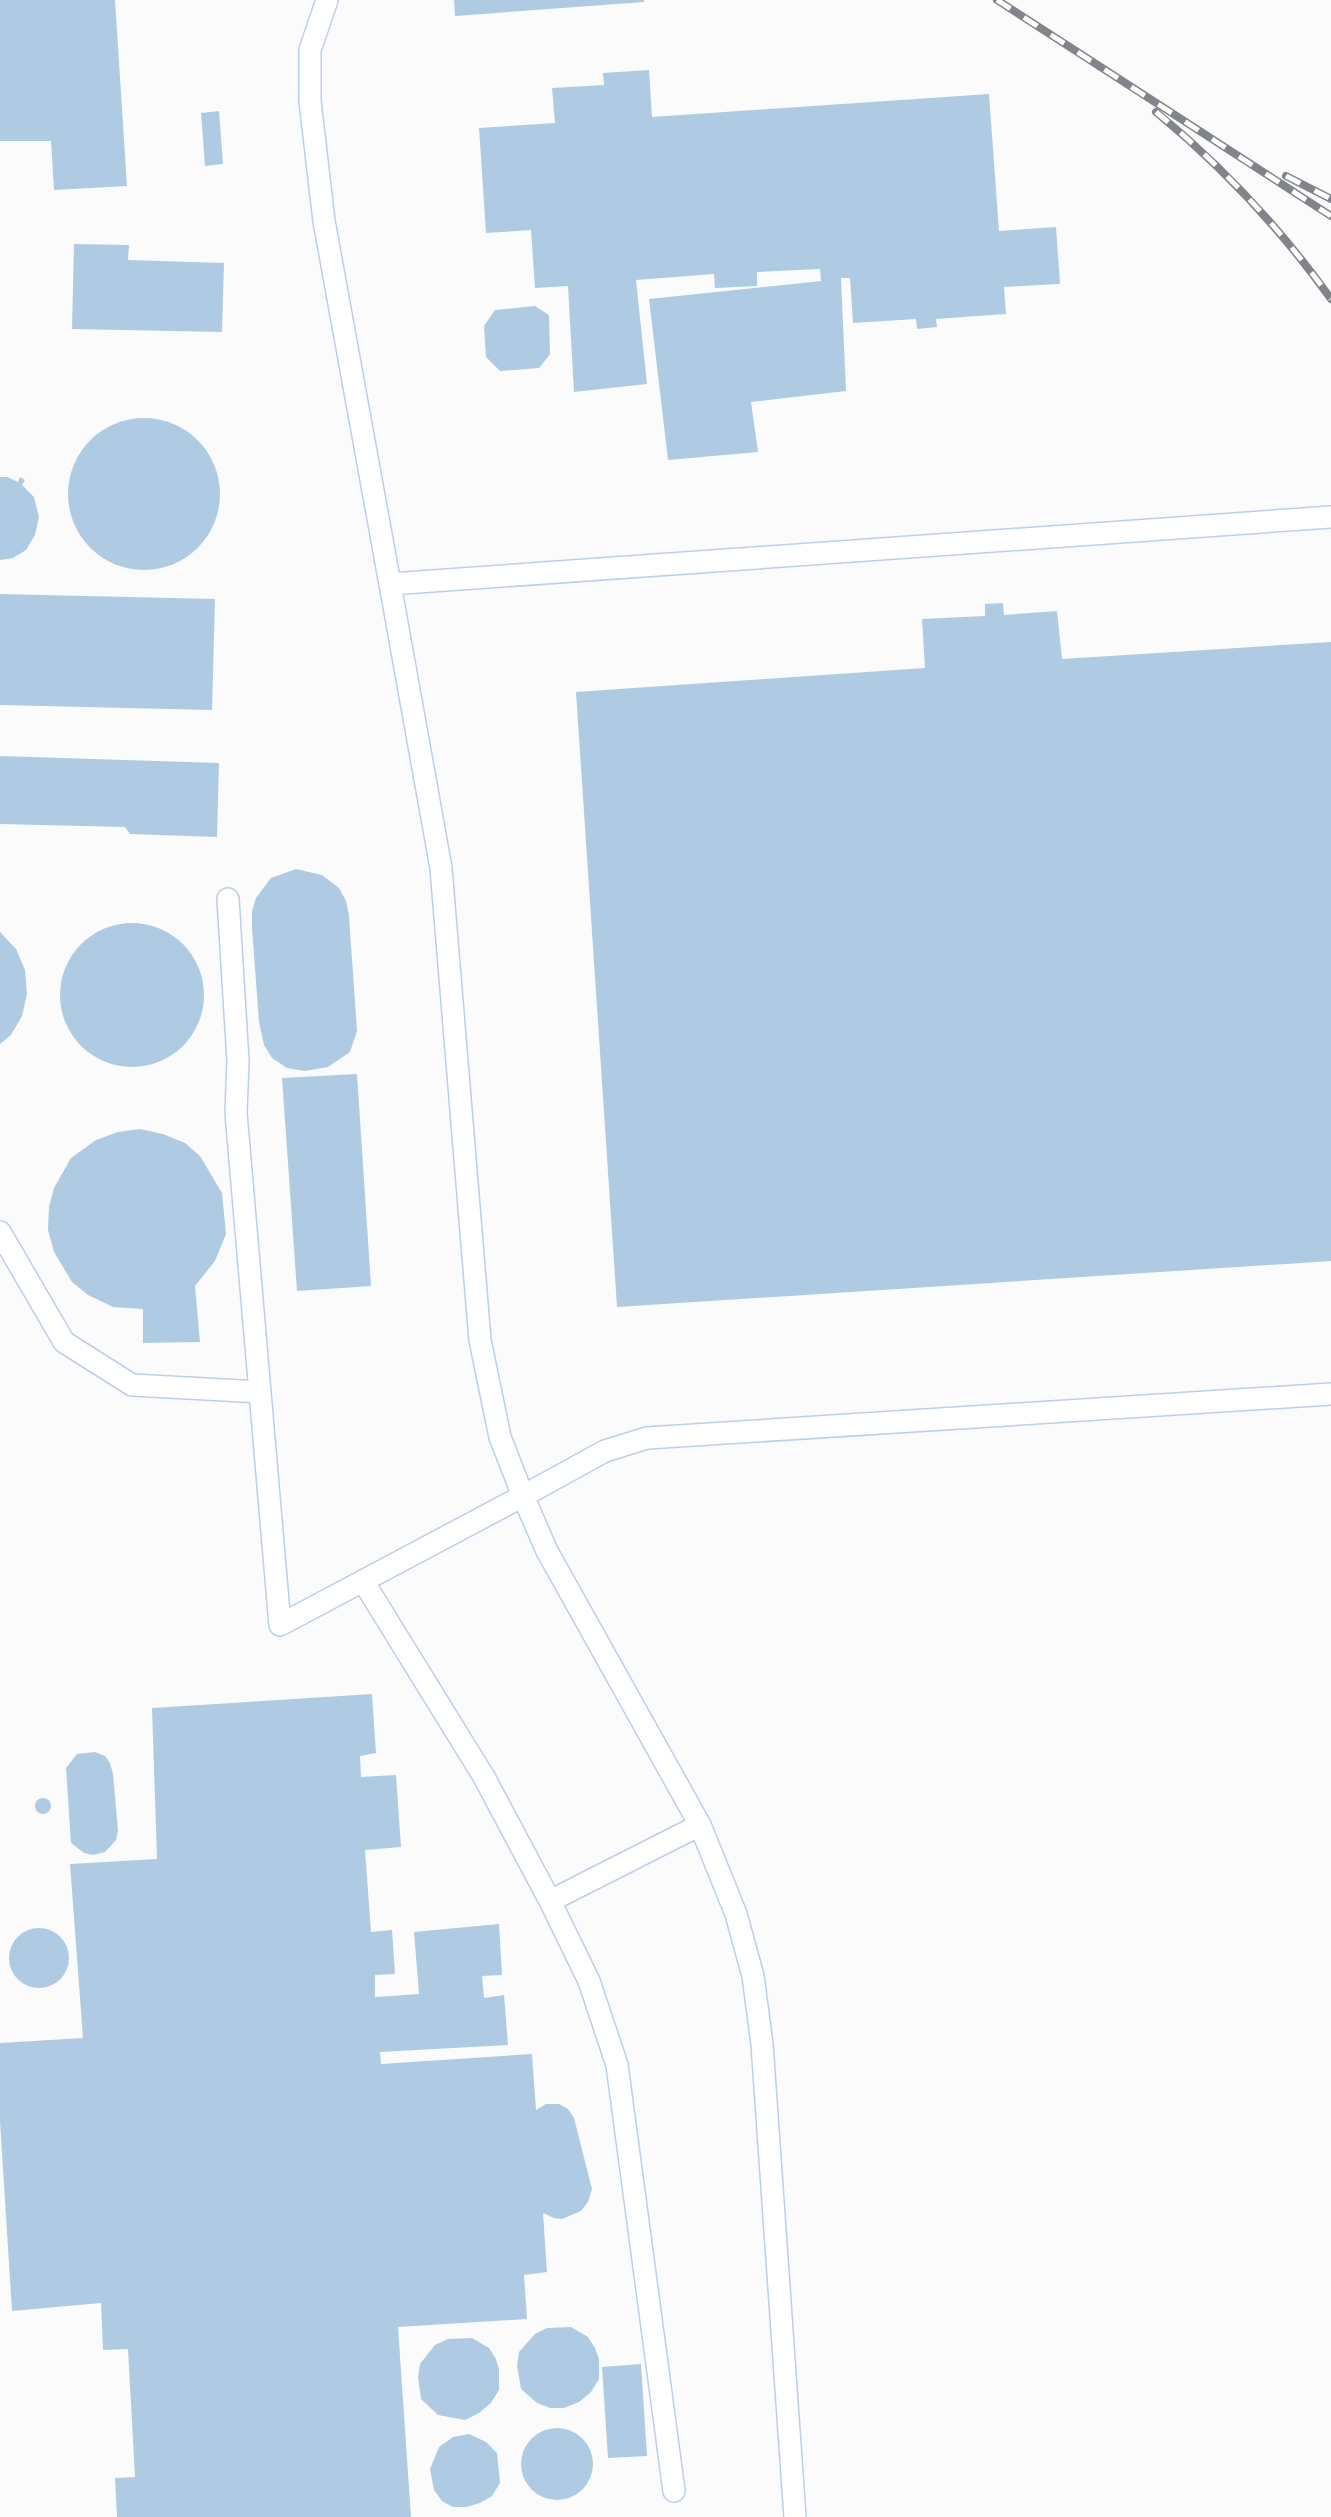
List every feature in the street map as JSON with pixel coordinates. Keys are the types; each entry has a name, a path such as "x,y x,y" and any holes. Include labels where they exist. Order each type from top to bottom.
{"lane":[{"path":"327,0 310,50 310,101 324,221 441,868 481,1340 500,1437 547,1551 700,1825 736,1914 755,1990 762,2044 795,2517"},
{"path":"390,584 1331,517"},
{"path":"228,899 238,1061 236,1114 279,1625 605,1451 647,1438 1331,1394"},
{"path":"0,1232 64,1342 132,1385 259,1392"},
{"path":"363,1581 484,1777 589,1981 617,2065 674,2491"},
{"path":"550,1901 700,1825"}],"building":[{"path":"0,0 115,0 127,186 54,190 51,141 0,141"},
{"path":"454,0 644,0 644,2 455,16"},
{"path":"649,70 652,117 989,94 999,231 1056,227 1060,284 1004,287 1006,314 936,319 937,327 917,329 916,319 853,323 850,278 841,278 846,391 751,402 758,452 668,460 649,299 821,281 820,269 757,272 757,286 715,288 714,274 636,280 647,384 574,392 568,286 535,288 531,230 486,233 479,128 555,123 552,88 604,85 603,73"},
{"path":"219,111 223,164 205,166 201,113"},
{"path":"74,244 129,245 128,260 224,263 222,332 72,329"},
{"path":"535,306 549,315 550,354 539,368 500,371 486,357 484,326 495,310"},
{"path":"144,418 173,423 198,440 215,465 220,494 215,523 198,548 173,565 144,570 115,565 90,548 73,523 68,494 73,465 90,440 115,423"},
{"path":"0,477 18,482 20,477 25,480 22,485 34,497 39,517 35,535 26,550 13,558 0,560"},
{"path":"0,594 215,599 212,710 0,705"},
{"path":"1003,603 1004,615 1057,611 1062,659 1331,642 1331,1261 617,1307 576,692 925,668 922,619 985,616 985,604"},
{"path":"0,756 219,763 217,837 130,834 125,827 0,824"},
{"path":"296,869 322,875 339,888 346,901 357,1031 350,1052 328,1067 305,1071 287,1068 272,1058 264,1045 259,1022 252,928 252,911 256,898 271,878"},
{"path":"132,923 160,928 183,944 199,967 204,995 199,1023 183,1046 160,1062 132,1067 104,1062 81,1046 65,1023 60,995 65,967 81,944 104,928"},
{"path":"0,932 16,949 25,970 27,994 22,1016 11,1035 0,1044"},
{"path":"357,1074 371,1286 297,1291 282,1078"},
{"path":"140,1129 185,1143 200,1156 222,1193 226,1234 215,1261 195,1286 200,1342 143,1343 143,1309 113,1307 88,1295 72,1282 54,1252 48,1230 49,1207 54,1188 71,1158 96,1140 118,1132"},
{"path":"372,1694 376,1753 360,1756 361,1777 396,1775 401,1847 365,1850 371,1932 392,1930 395,1974 375,1975 375,1997 419,1994 414,1932 499,1924 502,1975 482,1976 484,1998 504,1995 508,2045 380,2052 381,2064 532,2054 536,2110 546,2104 559,2104 568,2109 574,2118 592,2189 588,2202 581,2211 562,2219 543,2213 547,2272 524,2275 527,2319 398,2327 411,2517 117,2517 115,2478 135,2477 128,2349 103,2350 101,2303 12,2311 0,2121 0,2043 83,2038 70,1864 157,1859 152,1708"},
{"path":"95,1752 105,1756 110,1763 118,1831 116,1840 105,1852 93,1855 84,1853 71,1843 66,1768 77,1754"},
{"path":"40,1798 46,1798 51,1806 49,1812 40,1814 35,1809 35,1803"},
{"path":"39,1928 60,1937 69,1958 60,1979 39,1988 18,1979 9,1958 18,1937"},
{"path":"571,2327 588,2337 595,2348 599,2359 599,2379 591,2392 579,2402 564,2408 550,2408 537,2403 521,2389 517,2366 519,2352 535,2334 547,2328"},
{"path":"472,2338 489,2348 496,2359 499,2390 491,2403 465,2420 438,2415 421,2399 418,2377 420,2364 435,2345 448,2339"},
{"path":"641,2364 647,2456 608,2458 602,2367"},
{"path":"557,2428 577,2434 587,2444 593,2464 587,2484 577,2494 557,2500 537,2494 527,2484 521,2464 527,2444 537,2434"},
{"path":"469,2434 486,2442 497,2453 500,2483 492,2496 480,2503 453,2507 442,2501 434,2490 430,2469 439,2447 453,2437"}],"railway":[{"path":"997,0 1331,216"},
{"path":"1156,112 1250,200 1292,248 1331,299"},
{"path":"1286,176 1331,199"}]}
